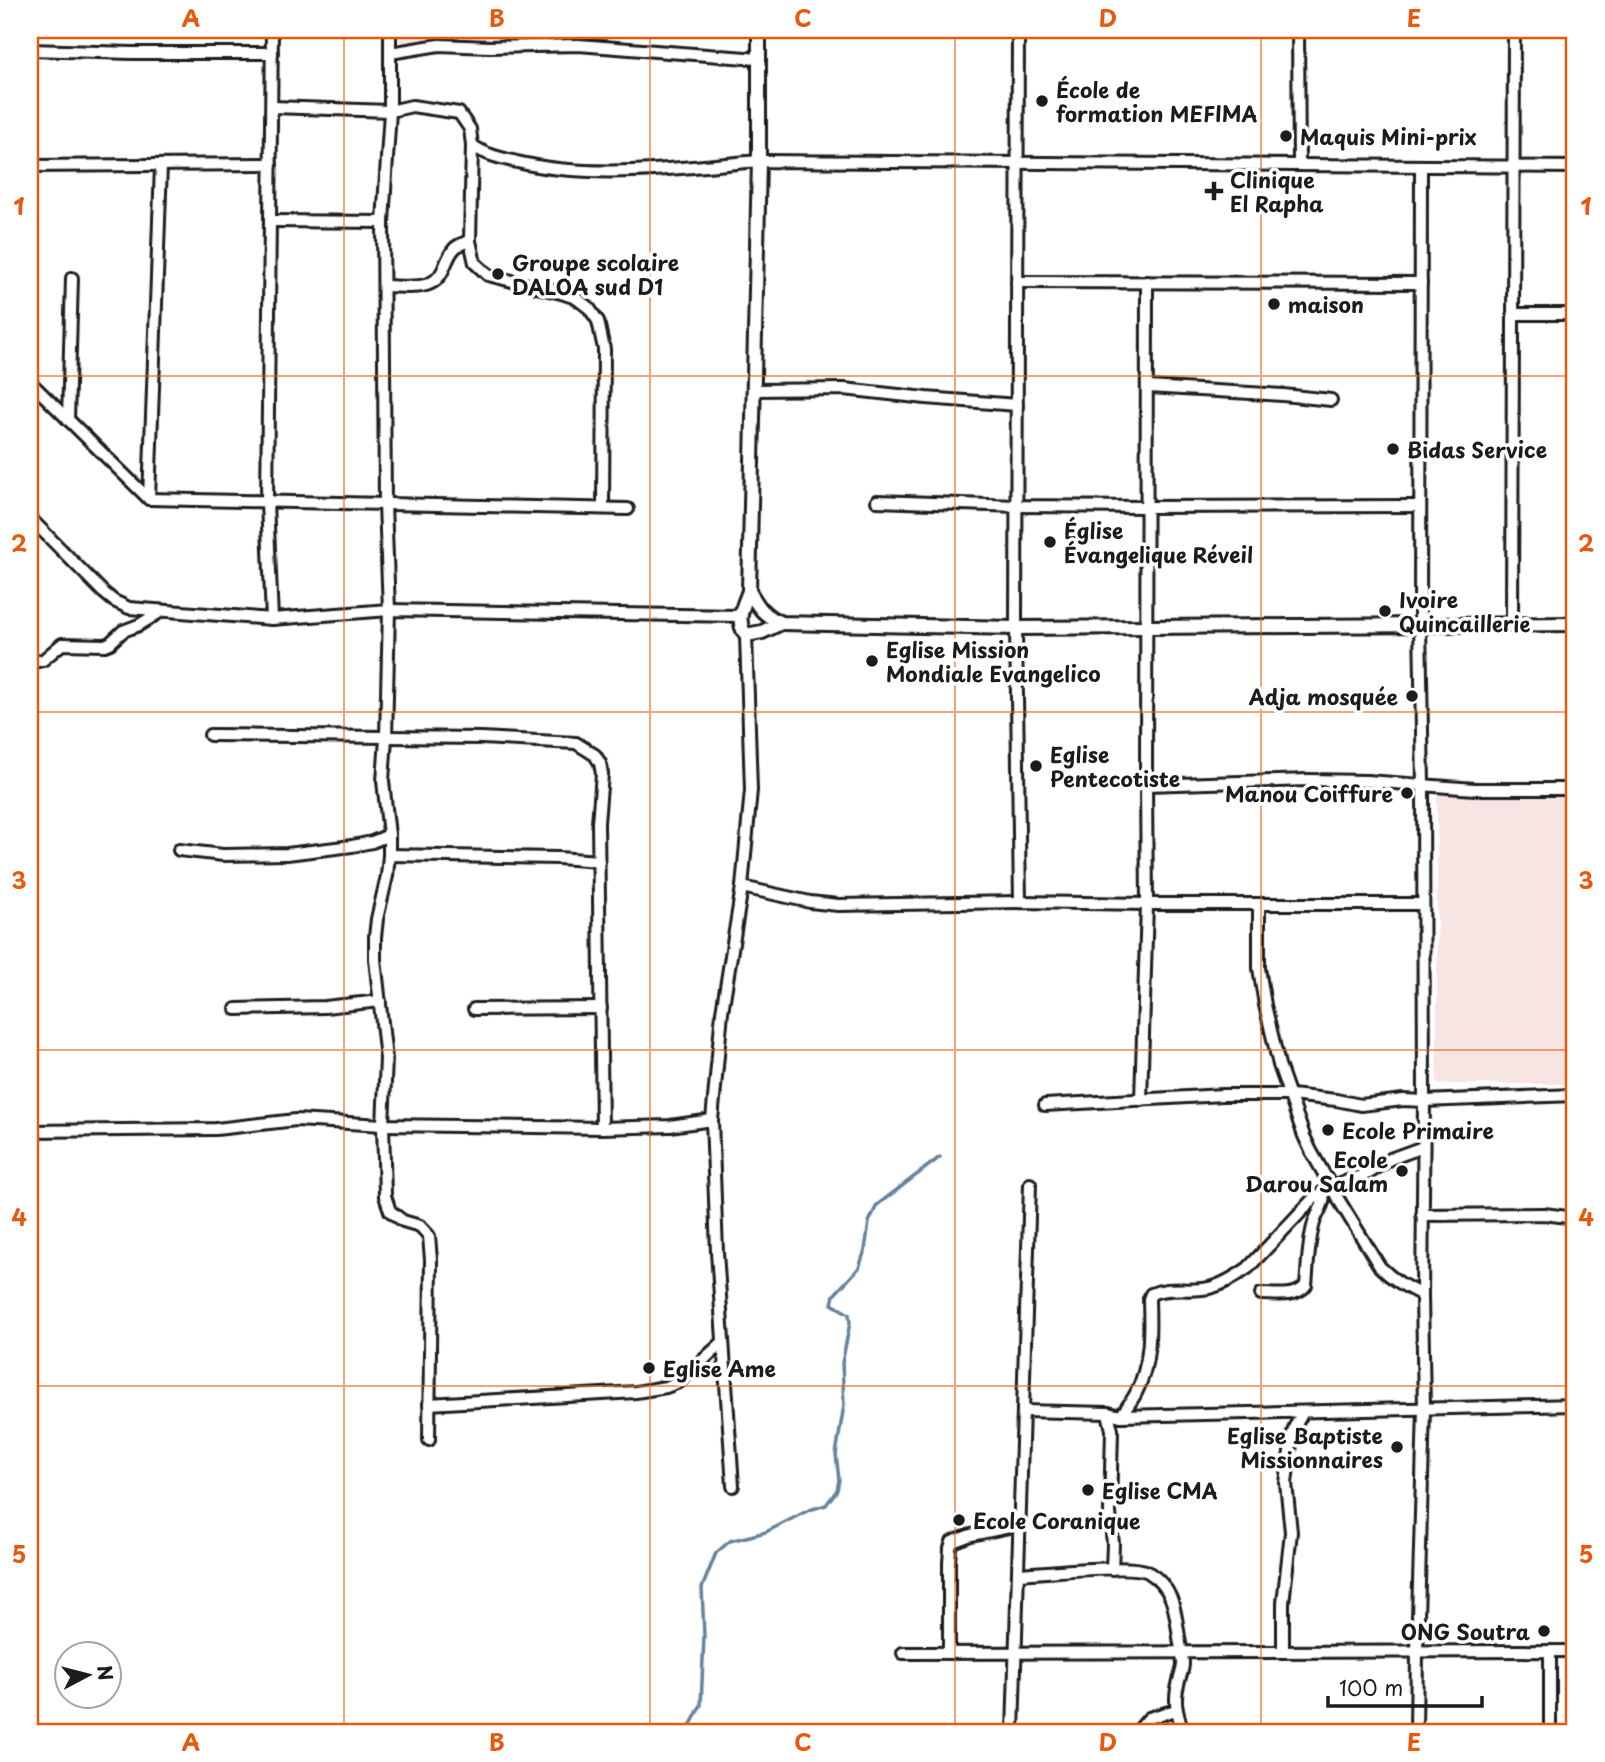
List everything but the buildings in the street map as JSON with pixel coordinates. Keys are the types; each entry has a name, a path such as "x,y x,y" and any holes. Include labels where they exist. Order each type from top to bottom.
{"street":[{"path":"272,30 267,502 272,619"},
{"path":"390,30 390,111 383,222 385,504 389,610 383,781 389,855 377,919 375,960 387,1070 383,1125 385,1196 390,1211 403,1221 421,1226 429,1236 429,1440"},
{"path":"733,1486 717,1252 712,1120 722,1012 742,887 751,790 746,635 740,627 740,616 749,591 759,161 759,30"},
{"path":"1018,30 1017,628 1020,902"},
{"path":"1298,30 1299,164"},
{"path":"1512,624 1514,30"},
{"path":"390,53 450,45 578,45 759,59"},
{"path":"30,50 272,53"},
{"path":"272,107 390,111 412,106 459,113 470,129 472,145 470,241 475,263 488,275 576,298 589,308 598,321 604,349 603,508"},
{"path":"472,145 482,152 502,158 560,170 651,170 759,161 1575,167"},
{"path":"149,499 161,164"},
{"path":"30,166 271,164"},
{"path":"1416,1732 1424,1409 1423,784 1420,624 1421,167"},
{"path":"271,221 383,222"},
{"path":"384,286 429,284 442,275 448,258 457,246 470,241"},
{"path":"68,420 72,278"},
{"path":"1017,282 1421,284"},
{"path":"1141,1100 1147,904 1147,282"},
{"path":"1513,314 1575,314"},
{"path":"30,382 149,499 628,509"},
{"path":"1147,387 1331,400"},
{"path":"753,390 844,388 1017,405"},
{"path":"877,501 1017,506 1420,506"},
{"path":"30,518 103,592 129,608 272,619 389,610 740,616"},
{"path":"749,591 760,610 781,623 1017,628 1575,624"},
{"path":"30,663 43,660 62,643 105,645 123,631 160,612"},
{"path":"746,635 762,632 781,623"},
{"path":"210,735 513,739 576,743 595,755 602,774 598,823 602,1128"},
{"path":"1146,785 1308,780 1423,784 1475,789 1575,789"},
{"path":"179,850 223,855 287,854 352,846 389,835"},
{"path":"389,855 599,861"},
{"path":"742,887 810,902 838,905 1020,902 1422,904"},
{"path":"1259,905 1259,968 1265,1005 1279,1065 1304,1136 1327,1190 1380,1266 1390,1276 1422,1295"},
{"path":"236,1009 324,1007 380,1001"},
{"path":"474,1009 601,1008"},
{"path":"1045,1105 1223,1095 1291,1095 1361,1105 1403,1100 1575,1095"},
{"path":"30,1131 215,1129 296,1120 383,1125 602,1128 670,1126 712,1120"},
{"path":"1121,1416 1137,1391 1145,1367 1150,1332 1151,1294 1161,1290 1205,1289 1240,1274 1313,1199 1327,1190 1369,1173 1390,1159 1423,1147"},
{"path":"1013,1732 1030,1184"},
{"path":"1261,1294 1300,1292 1304,1289 1311,1235 1327,1190"},
{"path":"1422,1215 1544,1214 1575,1218"},
{"path":"429,1404 636,1392 666,1387 679,1382 723,1342"},
{"path":"1023,1411 1108,1413 1121,1416 1575,1405"},
{"path":"1283,1652 1283,1603 1291,1532 1286,1483 1292,1436 1301,1416 1299,1412"},
{"path":"1108,1413 1112,1430 1112,1569"},
{"path":"949,1653 949,1563 953,1542 971,1535 1019,1525"},
{"path":"1018,1574 1142,1570 1166,1588 1175,1608 1183,1668 1175,1696 1183,1732"},
{"path":"1550,1651 1550,1732"},
{"path":"903,1653 1575,1651"},
{"path":"1137,1732 1149,1718 1176,1710"}],"shaded area":[{"path":"399,30 583,30 583,41 399,42"},
{"path":"1437,795 1575,795 1575,1084 1437,1084"}],"waterway":[{"path":"687,1732 701,1705 704,1636 702,1588 716,1553 730,1541 766,1532 809,1510 826,1505 837,1490 839,1480 836,1454 844,1405 842,1363 850,1323 849,1314 832,1304 834,1295 859,1268 869,1222 877,1205 940,1157"}],"place":[{"name":"École de formation MEFIMA","path":"1042,101"},
{"name":"Maquis Mini-prix","path":"1286,136"},
{"name":"Clinique El Rapha","path":"1214,191"},
{"name":"Groupe scolaire DALOA sud D1","path":"498,274"},
{"name":"maison","path":"1274,304"},
{"name":"Bidas Service","path":"1393,449"},
{"name":"Église Évangelique Réveil","path":"1050,542"},
{"name":"Ivoire Quincaillerie","path":"1385,611"},
{"name":"Eglise Mission Mondiale Evangelico","path":"872,661"},
{"name":"Adja mosquée","path":"1412,696"},
{"name":"Eglise Pentecotiste","path":"1036,766"},
{"name":"Manou Coiffure","path":"1407,793"},
{"name":"Ecole Primaire","path":"1328,1130"},
{"name":"Ecole Darou Salam","path":"1402,1171"},
{"name":"Eglise Ame","path":"649,1368"},
{"name":"Eglise Baptiste Missionnaires","path":"1397,1447"},
{"name":"Eglise CMA","path":"1088,1490"},
{"name":"Ecole Coranique","path":"959,1520"},
{"name":"ONG Soutra","path":"1544,1631"}]}
